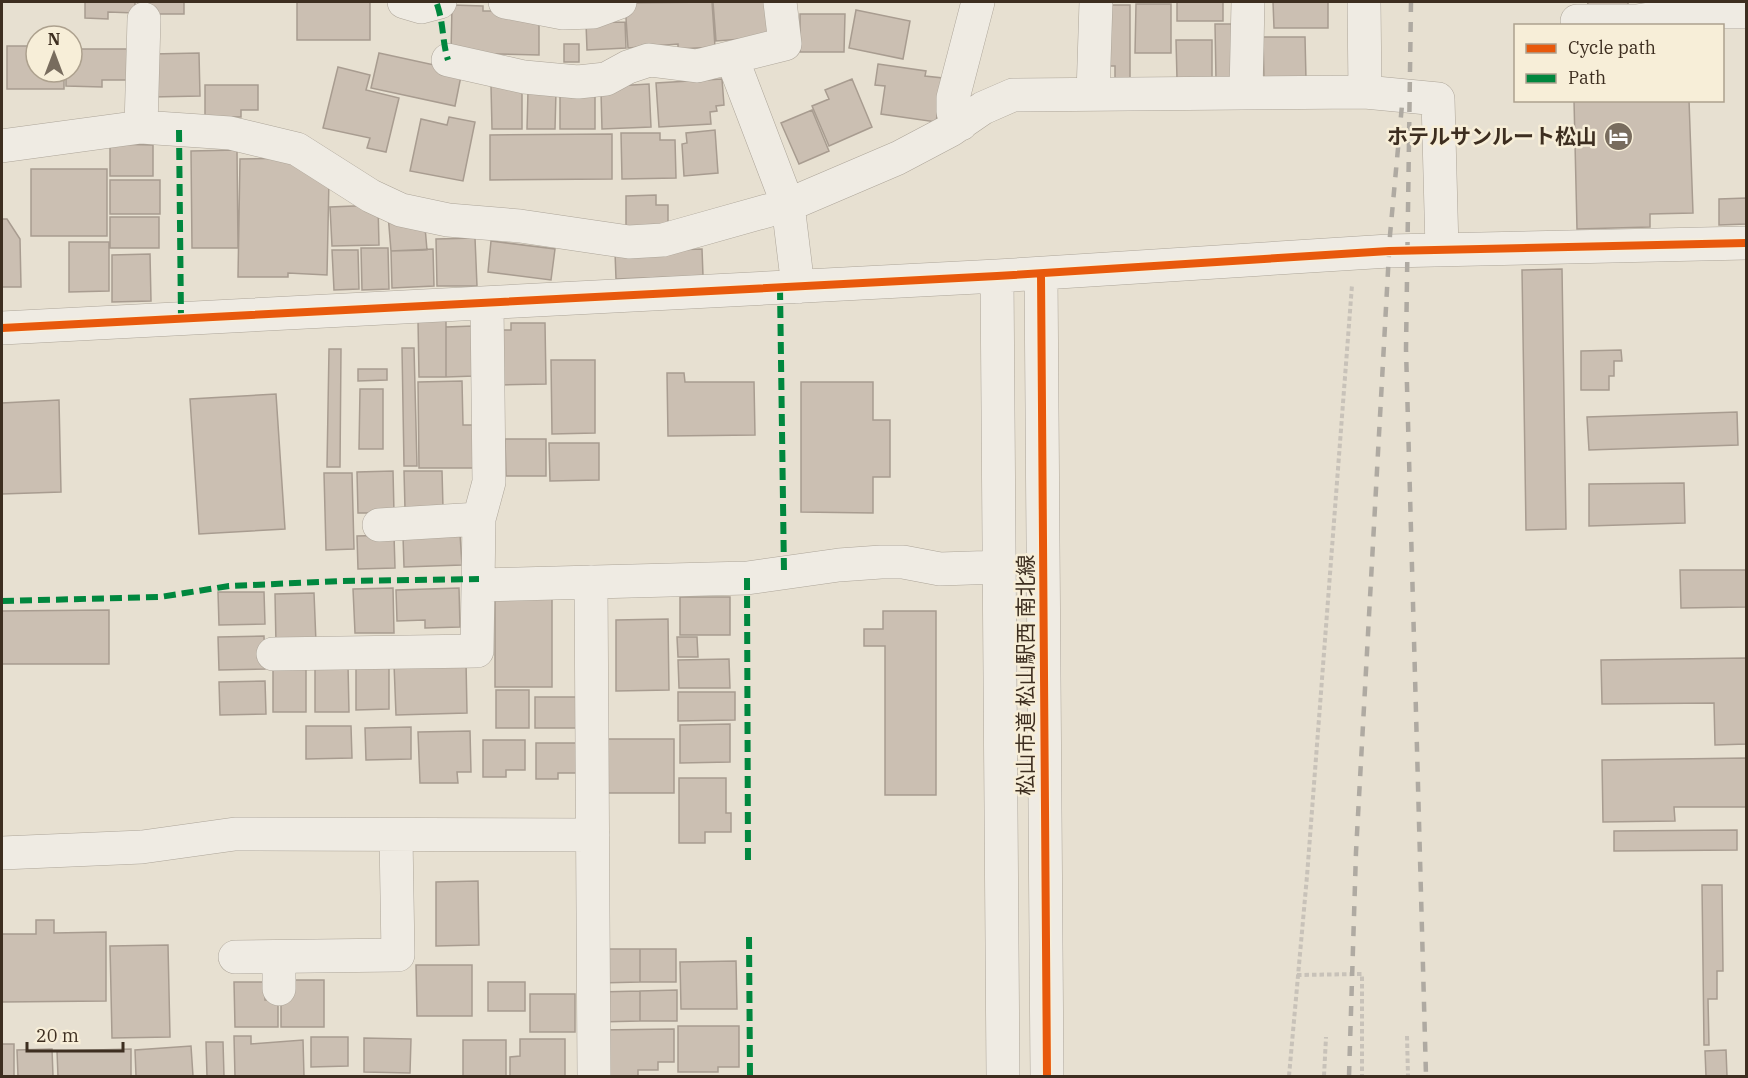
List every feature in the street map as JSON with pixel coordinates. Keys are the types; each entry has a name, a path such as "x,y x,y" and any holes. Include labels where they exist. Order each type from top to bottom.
{"street":[{"path":"404,2 421,7 440,2"},
{"path":"505,2 593,12 620,2"},
{"path":"448,60 525,77 578,82 606,79 649,60 697,66 785,44 780,2"},
{"path":"961,123 953,112 953,98 978,2"},
{"path":"1093,94 1096,2"},
{"path":"1246,92 1248,2"},
{"path":"1364,2 1365,93"},
{"path":"1577,21 1637,21 1693,12 1746,12"},
{"path":"141,127 144,19"},
{"path":"732,58 788,205 798,287"},
{"path":"2,146 141,127 230,133 297,149 370,196 401,210 448,220 520,226 629,242 663,240 788,205 898,158 983,108 1013,95 1365,93 1438,99 1442,249"},
{"path":"2,328 1041,274 1442,249 1746,243"},
{"name":"松山市道 松山駅西 南北線","path":"1041,274 1047,1077"},
{"name":"松山市道 松山駅西 南北線","path":"997,276 1003,1077"},
{"path":"273,654 477,651 479,519 489,482 488,303"},
{"path":"379,525 479,519"},
{"path":"479,585 747,578 880,562 903,562 940,569 1000,567"},
{"path":"591,582 594,1077"},
{"path":"2,853 142,847 235,834 593,835"},
{"path":"235,957 398,956 396,836"},
{"path":"279,957 279,989"}],"path":[{"path":"1289,1077 1308,876 1348,366 1353,254"},
{"path":"1297,975 1362,974 1362,1077"},
{"path":"1407,1036 1408,1077"},
{"path":"1324,1077 1326,1037"}],"building":[{"path":"85,2 135,2 135,13 108,12 108,19 85,18"},
{"path":"146,2 184,2 184,14 146,14"},
{"path":"297,2 370,2 370,40 297,40"},
{"path":"712,2 715,47 678,49 678,44 628,48 625,3"},
{"path":"713,2 765,2 768,37 716,41"},
{"path":"1177,2 1223,2 1223,21 1177,21"},
{"path":"1273,2 1328,2 1328,28 1274,28"},
{"path":"1588,2 1628,2 1628,12 1587,11"},
{"path":"1136,4 1171,4 1171,53 1135,53"},
{"path":"452,5 483,6 483,11 513,11 539,18 539,55 451,53"},
{"path":"1106,5 1130,5 1130,80 1115,80 1115,66 1106,66"},
{"path":"856,10 910,21 903,59 849,48"},
{"path":"800,14 845,14 844,52 800,52"},
{"path":"625,22 626,48 587,50 586,23"},
{"path":"1215,24 1241,24 1241,80 1216,80"},
{"path":"1263,37 1305,37 1306,80 1264,80"},
{"path":"1176,40 1212,40 1212,79 1177,79"},
{"path":"564,44 579,44 579,62 564,62"},
{"path":"7,46 24,46 24,84 64,84 64,89 7,89"},
{"path":"84,49 131,49 131,80 102,80 102,87 66,86 66,84 84,84"},
{"path":"199,53 200,96 152,97 152,54"},
{"path":"379,53 462,71 455,106 371,88"},
{"path":"878,64 926,71 925,76 943,78 936,122 881,114 885,86 875,85"},
{"path":"338,67 370,75 366,90 399,98 386,152 367,148 370,138 323,128"},
{"path":"722,79 724,105 716,106 717,111 710,112 711,124 659,127 656,83"},
{"path":"852,79 872,127 829,146 812,106 829,99 825,90"},
{"path":"649,84 651,127 602,129 601,92 615,86"},
{"path":"205,85 258,85 258,110 241,110 241,117 205,117"},
{"path":"491,86 522,86 522,129 492,129"},
{"path":"528,91 556,91 555,129 527,129"},
{"path":"560,94 595,94 595,129 560,129"},
{"path":"1574,102 1689,102 1693,213 1650,214 1650,227 1577,229"},
{"path":"812,110 829,151 799,164 781,123"},
{"path":"449,117 475,122 463,181 410,171 421,119 447,125"},
{"path":"715,130 718,173 684,176 682,144 687,143 686,133"},
{"path":"621,133 660,133 660,140 675,140 676,178 622,179"},
{"path":"612,134 612,179 490,180 490,135"},
{"path":"110,144 153,145 153,176 110,176"},
{"path":"237,150 238,248 192,248 191,151"},
{"path":"289,158 329,179 327,275 288,273 288,277 238,277 240,159"},
{"path":"31,169 107,169 107,236 31,236"},
{"path":"110,180 160,180 160,214 110,214"},
{"path":"656,195 656,205 668,205 668,229 626,230 626,196"},
{"path":"1746,198 1746,224 1719,225 1719,199"},
{"path":"378,205 379,245 332,246 330,207"},
{"path":"388,214 425,227 427,250 391,251"},
{"path":"110,217 159,217 159,248 110,248"},
{"path":"2,219 7,219 20,239 21,287 2,287"},
{"path":"475,238 477,286 437,286 436,239"},
{"path":"491,241 555,249 551,280 488,272"},
{"path":"69,242 109,242 109,291 69,292"},
{"path":"361,248 388,248 389,289 362,290"},
{"path":"433,249 434,286 392,288 391,251"},
{"path":"702,249 703,276 616,279 615,252"},
{"path":"332,250 358,250 359,289 334,290"},
{"path":"150,254 151,301 112,302 112,255"},
{"path":"1562,269 1566,529 1526,530 1522,270"},
{"path":"418,320 446,320 446,377 419,377"},
{"path":"511,323 545,323 546,384 500,385 499,330 511,330"},
{"path":"473,326 474,376 446,377 446,327"},
{"path":"402,348 414,348 417,466 404,466"},
{"path":"329,349 341,349 340,467 327,467"},
{"path":"1621,350 1622,361 1614,361 1614,376 1609,376 1609,390 1581,390 1581,351"},
{"path":"551,360 595,360 595,433 552,434"},
{"path":"358,369 387,369 387,380 358,381"},
{"path":"667,373 684,373 685,382 754,382 755,435 668,436"},
{"path":"462,381 463,425 477,425 478,468 419,468 418,382"},
{"path":"801,382 873,382 873,420 890,420 890,477 873,477 873,513 801,512"},
{"path":"360,389 383,389 383,449 359,449"},
{"path":"276,394 285,529 199,534 190,399"},
{"path":"59,400 61,492 2,494 2,403"},
{"path":"1737,412 1738,445 1589,450 1587,417"},
{"path":"505,439 546,439 546,476 506,476"},
{"path":"549,443 599,443 599,480 550,481"},
{"path":"393,471 394,513 358,513 357,472"},
{"path":"404,471 442,471 443,508 405,509"},
{"path":"324,473 352,473 354,549 326,550"},
{"path":"1684,483 1685,523 1589,526 1589,484"},
{"path":"460,534 462,565 404,567 403,536"},
{"path":"394,535 395,568 358,569 357,536"},
{"path":"1680,570 1746,570 1746,607 1681,608"},
{"path":"393,588 394,633 355,633 353,589"},
{"path":"459,588 460,627 425,628 425,620 397,621 396,590"},
{"path":"218,592 264,592 265,624 219,625"},
{"path":"314,593 316,643 276,644 275,594"},
{"path":"495,595 552,595 552,687 495,687"},
{"path":"680,597 730,597 730,635 680,635"},
{"path":"109,610 109,664 2,664 2,611"},
{"path":"883,611 936,611 936,795 885,795 885,646 864,646 864,629 883,629"},
{"path":"668,619 669,690 616,691 616,620"},
{"path":"264,636 265,669 219,670 218,637"},
{"path":"677,637 697,637 698,657 678,657"},
{"path":"1746,658 1746,744 1715,745 1714,703 1602,704 1601,660"},
{"path":"729,659 730,688 679,688 678,660"},
{"path":"466,661 467,713 396,715 394,664"},
{"path":"356,662 389,662 389,709 356,710"},
{"path":"273,665 306,665 306,712 273,712"},
{"path":"315,665 348,665 349,712 315,712"},
{"path":"265,681 266,714 220,715 219,682"},
{"path":"496,690 529,690 529,728 496,728"},
{"path":"678,692 735,692 735,720 678,721"},
{"path":"535,697 579,697 579,728 535,728"},
{"path":"730,724 730,762 680,763 680,725"},
{"path":"306,726 351,726 352,758 306,759"},
{"path":"411,727 411,759 366,760 365,728"},
{"path":"470,731 471,772 457,772 458,783 420,783 418,732"},
{"path":"605,739 674,739 674,793 606,793"},
{"path":"483,740 525,740 525,770 506,770 506,777 483,777"},
{"path":"536,743 578,743 578,773 558,773 558,779 536,779"},
{"path":"1746,758 1746,807 1674,807 1675,821 1603,822 1602,760"},
{"path":"679,778 726,778 726,813 731,813 731,832 705,832 705,843 679,843"},
{"path":"1737,830 1737,850 1614,851 1614,831"},
{"path":"478,881 479,945 436,946 436,882"},
{"path":"1702,885 1722,885 1723,971 1717,971 1717,999 1708,999 1709,1045 1704,1045"},
{"path":"36,920 54,920 54,933 106,932 106,1001 2,1002 2,934 36,934"},
{"path":"168,945 170,1037 112,1038 110,946"},
{"path":"599,949 640,949 640,982 599,983"},
{"path":"640,949 676,949 676,982 640,982"},
{"path":"736,961 737,1009 681,1009 680,962"},
{"path":"416,965 472,965 472,1016 417,1016"},
{"path":"291,980 324,980 324,1027 281,1027 281,997"},
{"path":"234,982 265,982 265,1000 278,1000 278,1027 235,1027"},
{"path":"488,982 525,982 525,1011 488,1011"},
{"path":"677,990 677,1021 640,1021 640,991"},
{"path":"640,991 640,1021 598,1022 598,992"},
{"path":"530,994 575,994 575,1032 530,1032"},
{"path":"678,1026 739,1026 739,1067 718,1067 718,1072 678,1072"},
{"path":"674,1029 674,1062 658,1062 658,1070 638,1070 638,1076 599,1076 598,1030"},
{"path":"234,1036 251,1036 251,1044 303,1040 304,1076 235,1076"},
{"path":"311,1037 348,1037 348,1066 311,1067"},
{"path":"364,1038 411,1039 410,1073 364,1072"},
{"path":"520,1039 565,1039 565,1076 510,1076 510,1057 520,1056"},
{"path":"463,1040 506,1040 506,1076 463,1076"},
{"path":"206,1042 223,1042 224,1076 207,1076"},
{"path":"2,1044 14,1044 14,1076 2,1076"},
{"path":"191,1046 193,1076 136,1076 135,1050"},
{"path":"52,1049 53,1076 18,1076 17,1050"},
{"path":"131,1049 131,1076 58,1076 57,1051"},
{"path":"1726,1050 1727,1076 1706,1076 1705,1051"}],"railway":[{"path":"1411,2 1406,349 1426,1076"},
{"path":"1349,1076 1356,852 1390,235 1402,105"}],"marked path":[{"path":"437,4 448,60"},
{"path":"179,130 181,319"},
{"path":"780,288 784,573"},
{"path":"747,578 748,862"},
{"path":"2,601 160,597 229,586 342,581 479,579"},
{"path":"749,937 750,1076"}],"cycle path":[{"path":"2,328 997,276 1389,251 1746,243"},
{"path":"1041,274 1047,1076"}],"place":[{"name":"ホテルサンルート松山","path":"1618,136"}]}
